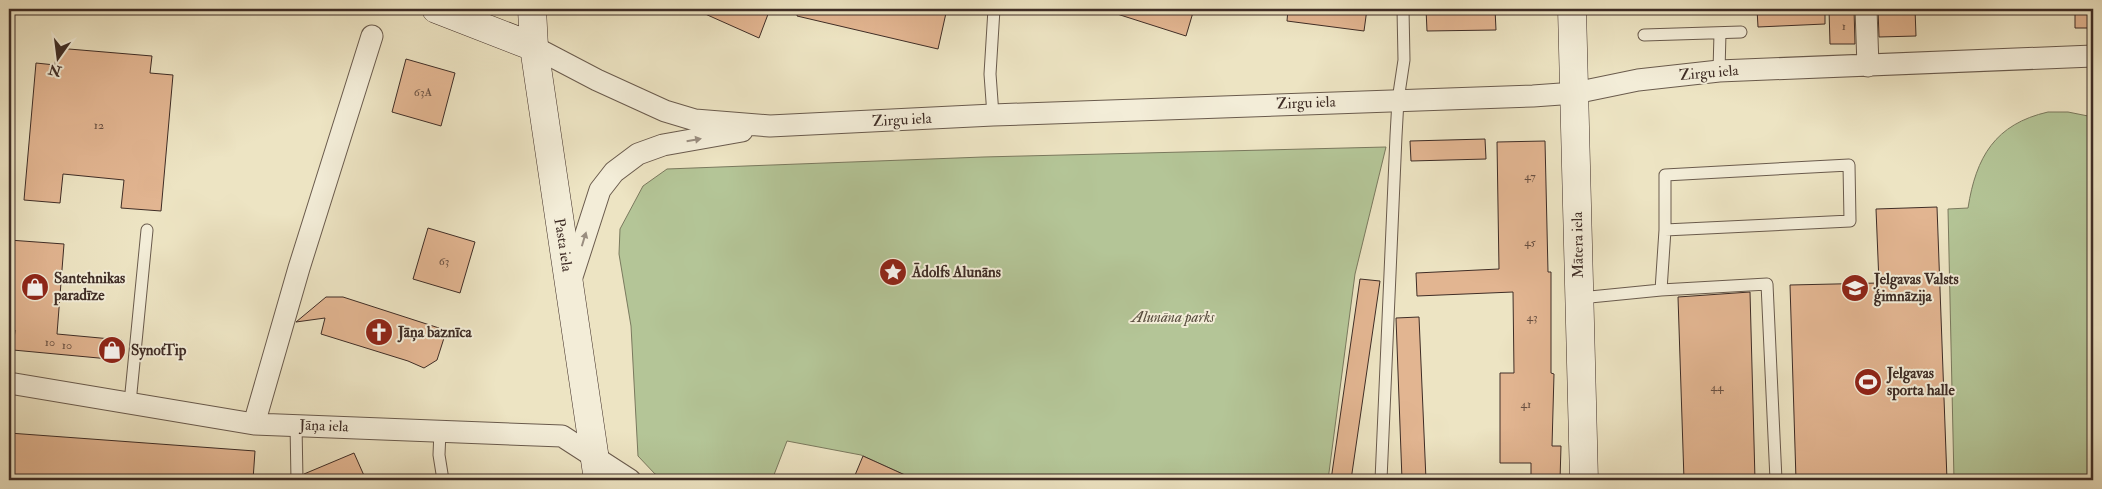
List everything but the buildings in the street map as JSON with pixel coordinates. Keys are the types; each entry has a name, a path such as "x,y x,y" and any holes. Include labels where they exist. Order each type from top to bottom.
{"main road":[{"path":"436,9 534,48"},
{"name":"Pasta iela","path":"532,9 534,48 596,468"},
{"name":"Mātera iela","path":"1572,9 1584,480"}],"street":[{"path":"1866,9 1868,66"},
{"path":"254,424 299,268 372,36"},
{"name":"Zirgu iela","path":"534,48 603,83 665,111 695,120 770,126 993,115 1575,93 1638,80 1719,71 2093,56"},
{"path":"570,286 600,190 614,172 638,154 664,146 770,126"},
{"name":"Jāņa iela","path":"9,382 254,424 562,436 596,468 630,480"}],"lane":[{"path":"993,115 990,74 994,9"},
{"path":"1381,480 1398,100 1404,60 1403,9"},
{"path":"1644,35 1741,32"},
{"path":"1719,71 1720,34"},
{"path":"1661,290 1665,230 1665,175 1849,165 1850,221 1665,230"},
{"path":"130,403 146,230"},
{"path":"1578,298 1661,290 1767,284 1776,480"},
{"path":"296,425 297,480"},
{"path":"440,430 439,455 443,480"}],"green space":[{"path":"2048,112 2068,112 2093,117 2093,480 1954,480 1948,209 1968,208 1976,173 1991,145 2002,134 2030,117"},
{"name":"Alunāna parks","path":"1386,147 1355,274 1328,480 916,480 861,455 787,441 772,480 669,480 655,474 638,456 631,326 619,254 620,229 643,186 667,169 983,157"}],"place":[{"name":"Ādolfs Alunāns","path":"893,272"},
{"name":"Santehnikas paradīze","path":"35,287"},
{"name":"Jelgavas Valsts ģimnāzija","path":"1855,288"},
{"name":"Jāņa baznīca","path":"379,332"},
{"name":"SynotTip","path":"112,350"},
{"name":"Jelgavas sporta halle","path":"1868,382"}]}
